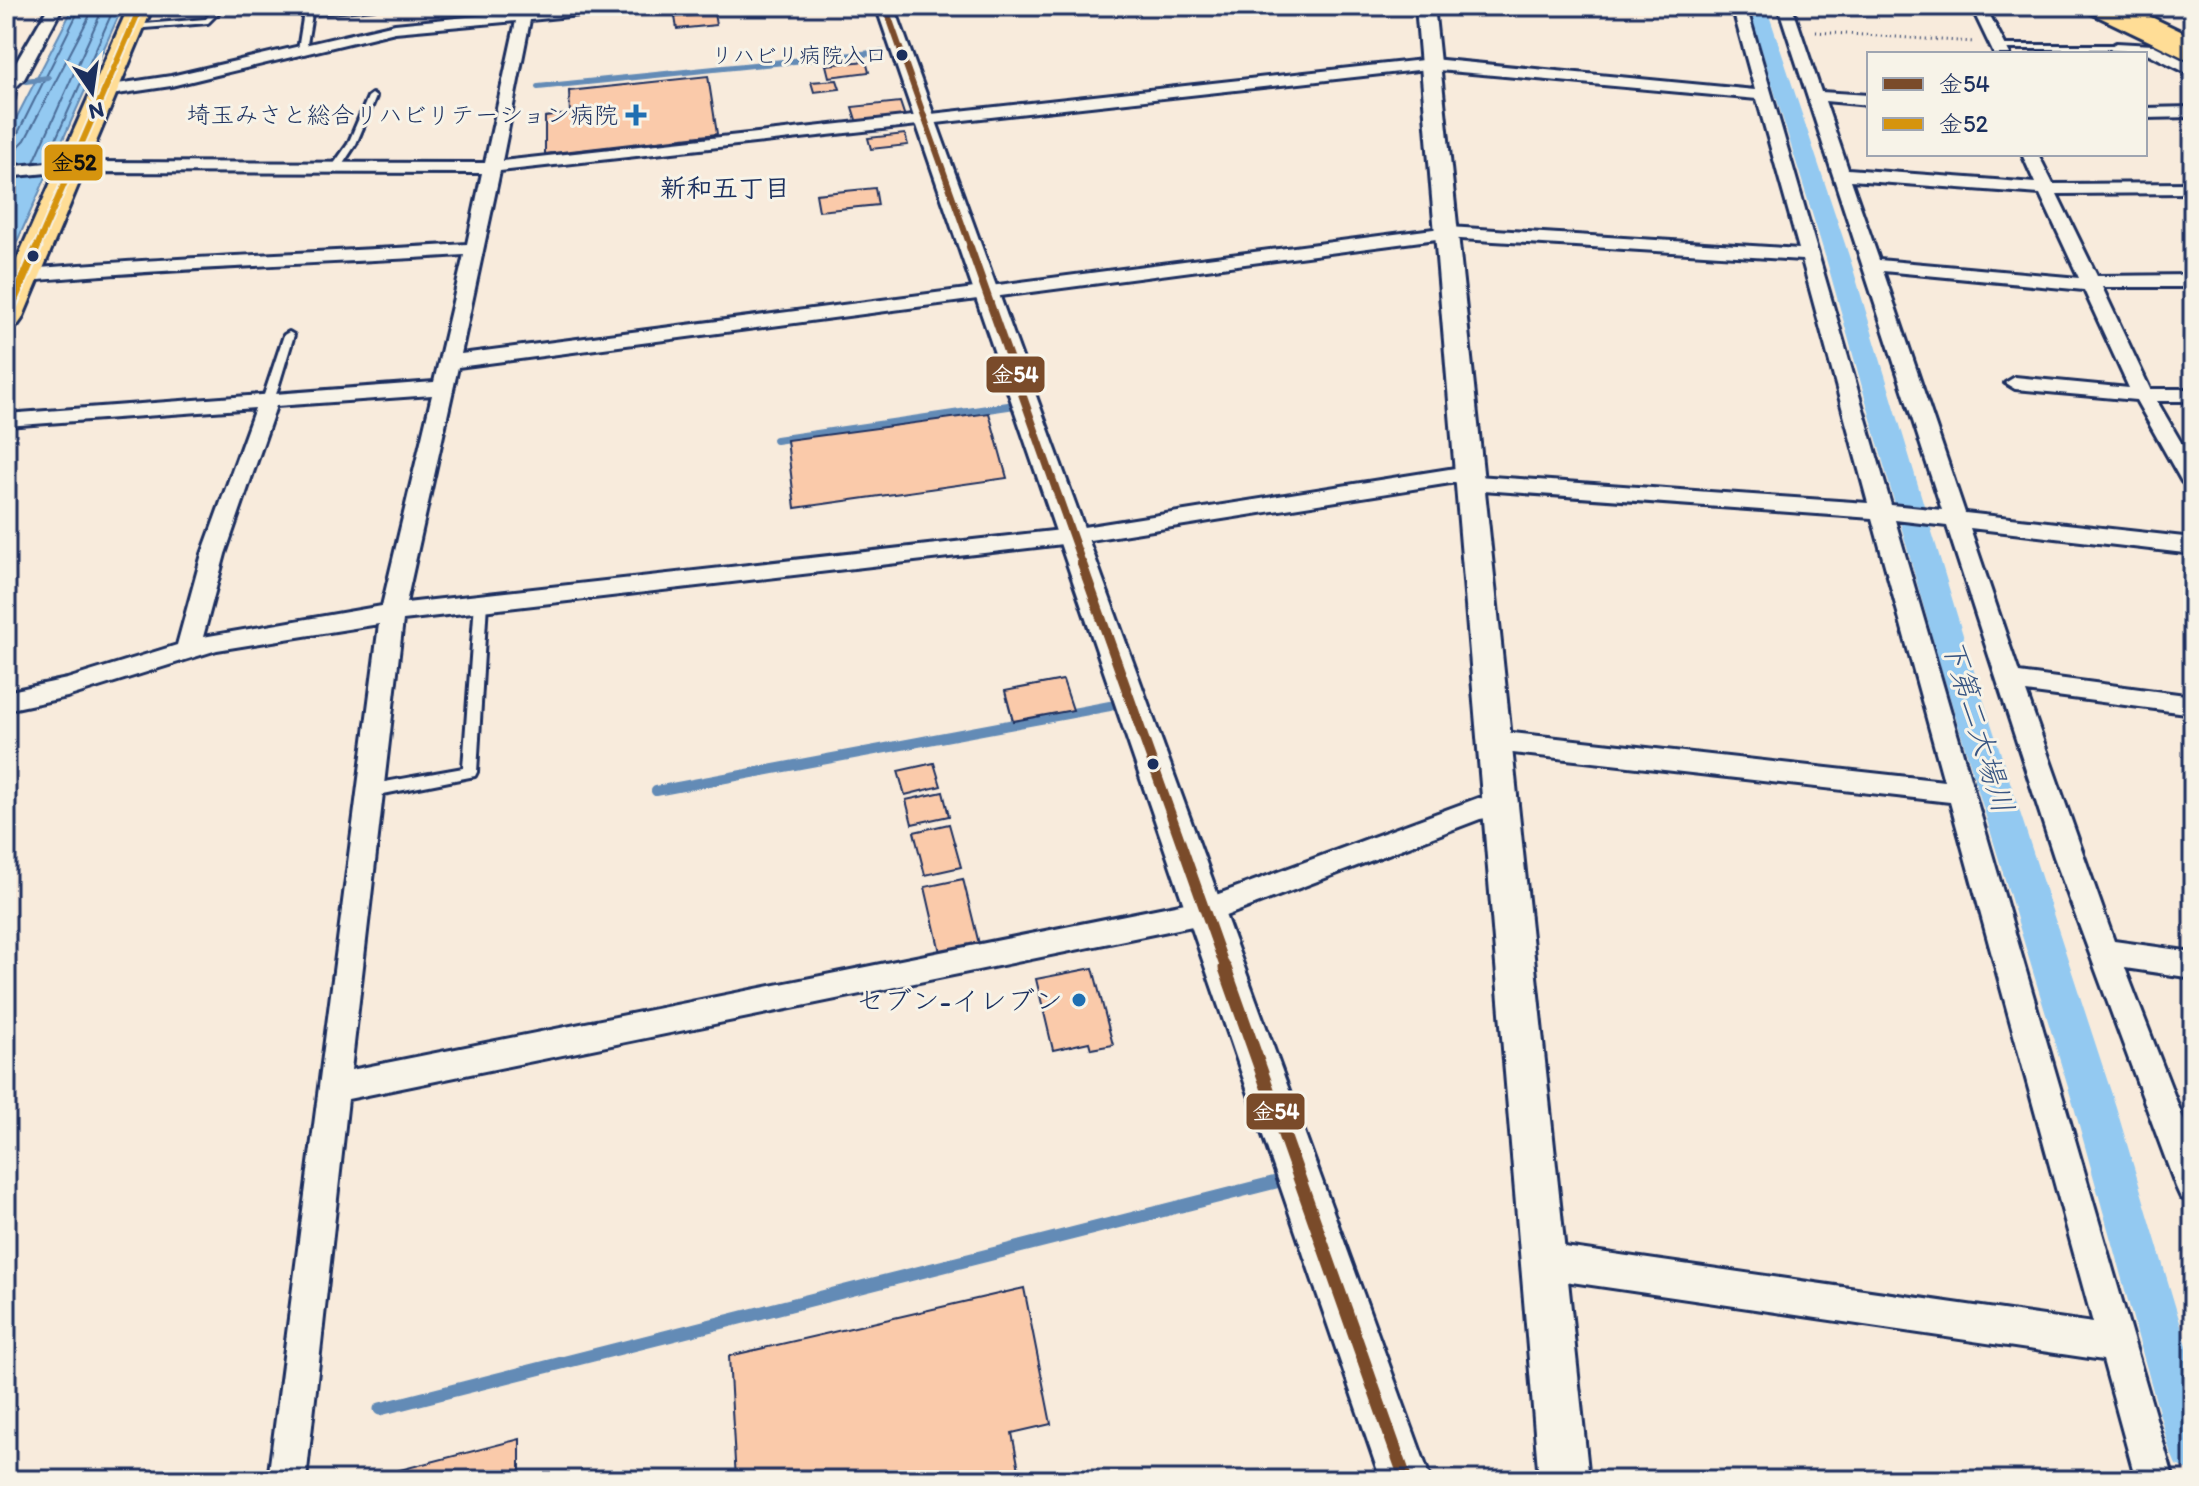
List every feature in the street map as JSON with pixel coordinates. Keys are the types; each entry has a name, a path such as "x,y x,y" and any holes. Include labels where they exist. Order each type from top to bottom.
{"highway":[{"path":"2096,6 2193,54"},
{"path":"2109,6 2193,47"},
{"path":"2136,6 2191,24"},
{"path":"2155,6 2191,24"}],"main road":[{"path":"6,319 26,275 65,167 104,91 136,17"}],"street":[{"path":"6,91 16,79 56,6"},
{"path":"104,91 171,81 395,28 524,11 629,6"},
{"path":"885,6 1406,1480"},
{"path":"1425,6 1449,233 1468,477 1564,1480"},
{"path":"1739,6 2155,1480"},
{"path":"1785,6 2068,857 2193,1187"},
{"path":"1978,6 2000,48"},
{"path":"287,1480 368,791 392,613 475,249 524,11"},
{"path":"2116,47 2148,48 2193,71"},
{"path":"6,172 65,167 491,167 1432,65 1762,95"},
{"path":"1817,96 1867,100"},
{"path":"2147,113 2193,112"},
{"path":"2031,156 2143,395 2193,482"},
{"path":"1843,174 2046,189 2193,188"},
{"path":"448,362 1449,233 1807,255"},
{"path":"26,275 132,266 282,261 475,249"},
{"path":"1872,265 2091,284 2193,281"},
{"path":"2015,383 2143,395 2193,395"},
{"path":"6,420 442,388"},
{"path":"188,649 204,575 268,401"},
{"path":"6,701 67,688 188,649 392,613 877,561 1071,536 1468,477 1882,511 2193,546"},
{"path":"2011,681 2193,705"},
{"path":"1495,741 1961,793"},
{"path":"333,1088 1207,911 1478,809 1500,807"},
{"path":"2103,952 2193,965"},
{"path":"1544,1261 2116,1344"}],"lane":[{"path":"302,50 308,9 374,6"},
{"path":"136,17 208,21 218,9"},
{"path":"2000,48 2116,47"},
{"path":"336,168 352,144 372,97"},
{"path":"268,401 289,335"},
{"path":"368,791 470,772 481,602"}],"path":[{"path":"2182,6 2193,13 2191,24"},
{"path":"1794,30 2000,48"}],"water":[{"path":"74,6 123,6 6,266 6,138"}],"building":[{"path":"714,13 716,25 677,29 675,17"},
{"path":"866,61 869,72 829,77 826,65"},
{"name":"埼玉みさと総合リハビリテーション病院","path":"708,76 717,134 545,154 545,117 570,114 569,91"},
{"path":"837,80 840,89 814,92 811,82"},
{"path":"900,102 905,117 857,123 852,107"},
{"path":"905,134 908,145 871,149 868,138"},
{"path":"875,188 878,205 819,211 816,194"},
{"path":"989,413 1007,478 795,508 787,440"},
{"path":"1063,680 1073,710 1013,721 1005,691"},
{"path":"934,763 941,786 905,795 898,771"},
{"path":"943,792 949,816 912,824 906,800"},
{"path":"949,824 961,867 925,875 914,832"},
{"path":"963,879 979,944 940,952 925,887"},
{"path":"1093,968 1113,1045 1091,1049 1089,1042 1053,1050 1036,979"},
{"path":"1024,1288 1051,1424 1012,1433 1021,1480 736,1480 729,1356"},
{"path":"520,1439 520,1480 392,1480 392,1472"}],"waterway":[{"name":"下第二大場川","path":"1757,6 1839,262 1956,665 2095,1107 2193,1448"},
{"path":"538,87 882,52"},
{"path":"26,81 48,78"},
{"path":"776,440 1015,405"},
{"path":"656,791 1110,706"},
{"path":"380,1409 1276,1182"}],"transit line":[{"name":"金52","path":"6,319 141,6"},
{"name":"金54","path":"885,6 1406,1480"}],"place":[{"name":"リハビリ病院入口","path":"902,55"},
{"name":"埼玉みさと総合リハビリテーション病院","path":"636,115"},
{"name":"セブン-イレブン","path":"1079,1000"}],"district":[{"name":"新和五丁目","path":"725,188"}]}
